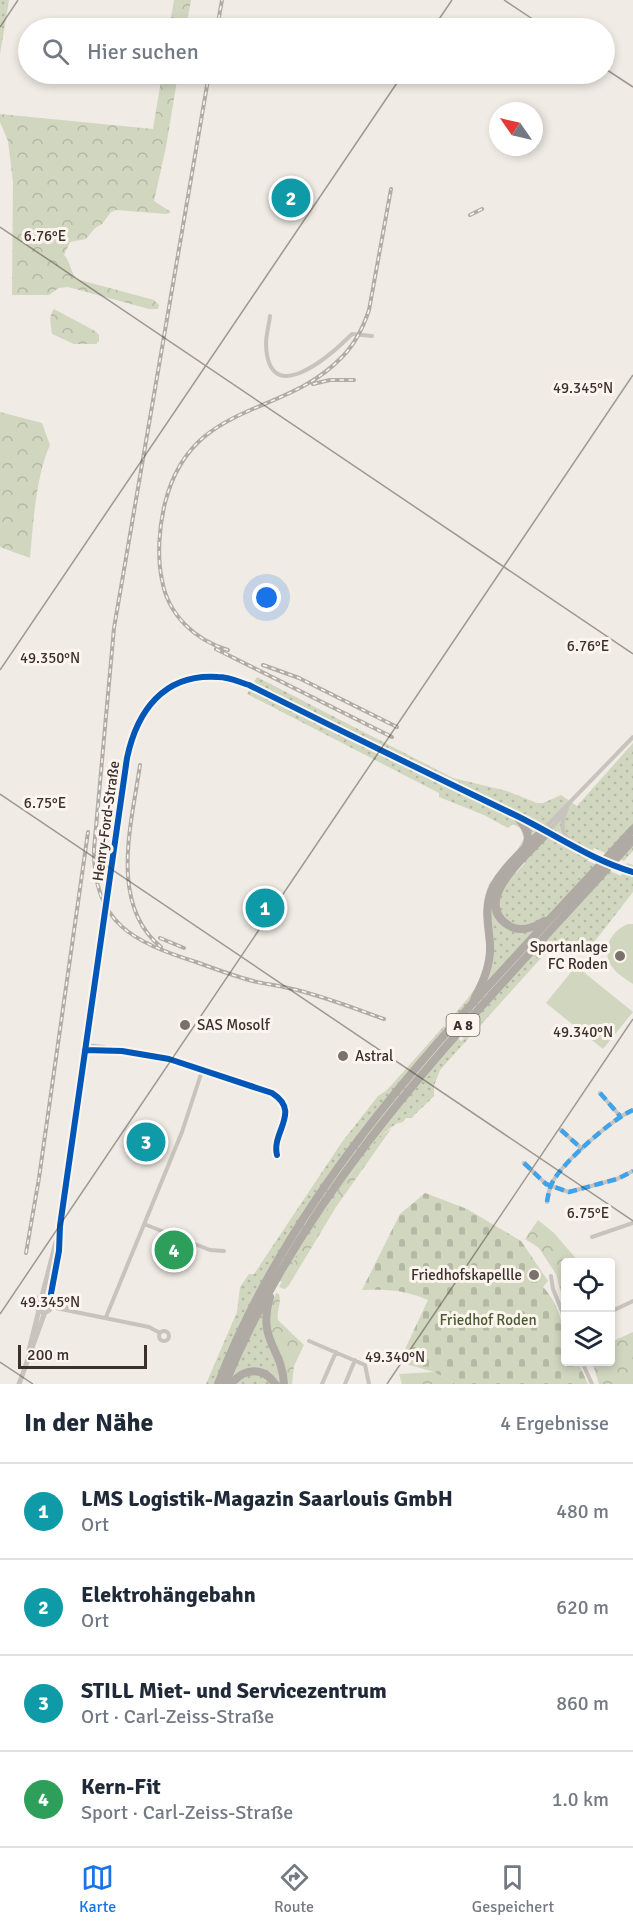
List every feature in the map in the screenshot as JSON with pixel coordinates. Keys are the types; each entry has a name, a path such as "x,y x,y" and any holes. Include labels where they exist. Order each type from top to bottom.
{"highway":[{"path":"514,814 527,833 528,841 521,856"},
{"name":"A 8","path":"225,1384 275,1278 317,1200 358,1142 470,1006 633,829"},
{"path":"546,830 511,868 495,900 498,914 507,924 520,929 528,929 555,914"},
{"name":"A 8","path":"275,1278 346,1170 418,1078 633,840"},
{"path":"470,1006 486,975 490,956 487,907 489,897 497,880 511,868"},
{"path":"267,1294 267,1332 282,1370 284,1384"},
{"name":"A 8","path":"218,1384 267,1294"},
{"path":"231,1384 243,1373 255,1371 266,1374 275,1384"}],"street":[{"path":"270,316 266,344 270,364 279,375 291,377 312,367 336,350 352,334 372,336"},
{"name":"Henry-Ford-Straße","path":"51,1302 60,1226 132,736 148,707 171,687 189,679 208,676 219,676 249,685 451,786 633,872"},
{"path":"546,830 633,736"},
{"path":"567,807 562,822 562,831 577,847"},
{"path":"546,830 564,813"},
{"path":"86,1048 104,1047 109,1050 169,1059 269,1091 280,1099 286,1113 276,1146 277,1155"},
{"path":"106,1317 182,1132 202,1071"},
{"path":"600,1093 620,1116"},
{"path":"547,1202 551,1186 561,1171 620,1116 633,1110"},
{"path":"561,1130 582,1149"},
{"path":"524,1163 551,1186 567,1192 617,1179 633,1171"},
{"path":"592,1237 633,1223"},
{"path":"144,1224 210,1250 224,1251"},
{"name":"Henry-Ford-Straße","path":"42,1311 36,1301 42,1296 60,1226"},
{"path":"551,1276 553,1289 562,1312"},
{"path":"42,1296 51,1302 76,1310 149,1327 160,1333"},
{"path":"615,1310 633,1301"},
{"path":"19,1384 33,1346 42,1311 51,1302"},
{"path":"309,1341 366,1366 369,1384"},
{"path":"322,1384 336,1352"},
{"path":"345,1384 355,1360"},
{"path":"584,1366 592,1384"}],"green space":[{"path":"0,0 9,0 0,54"},
{"path":"174,0 191,0 188,18 171,18"},
{"path":"160,84 176,84 154,201 171,212 167,214 116,210 111,212 86,239 70,242 64,255 76,279 154,300 159,305 158,309 149,309 68,287 59,288 49,295 12,295 13,182 8,141 0,122 0,114 153,129"},
{"path":"54,309 95,331 99,335 99,341 96,344 74,344 52,334 50,318"},
{"path":"0,412 42,423 50,445 38,485 30,558 0,547"},
{"path":"257,677 453,778 507,791 537,803 543,803 561,795 577,806 633,743 633,851 624,861 594,848 588,861 621,876 627,863 633,865 633,892 595,941 574,954 557,943 552,946 440,1070 434,1086 434,1096 412,1118 406,1118 386,1131 352,1173 282,1282 266,1274 258,1289 274,1298 272,1303 276,1348 284,1362 289,1384 206,1384 237,1312 240,1287 249,1274 254,1274 342,1142 378,1096 387,1090 444,1026 461,1041 464,1039 447,1023 473,991 484,969 486,959 485,895 492,879 506,864 516,873 525,863 515,854 524,838 520,828 513,824 508,828 484,815 439,797 439,793 247,694"},
{"name":"Sportanlage FC Roden","path":"628,924 633,924 633,984 615,970 607,955 612,937"},
{"path":"576,966 633,1012 603,1049 546,1003"},
{"path":"391,1129 336,1207 289,1285 285,1289 279,1287 351,1175 367,1153"},
{"name":"Friedhof Roden","path":"425,1193 467,1209 521,1241 548,1281 543,1287 555,1304 561,1319 561,1366 580,1366 588,1384 456,1384 434,1372 399,1362 428,1300 395,1291 362,1290 400,1214"},
{"path":"538,1220 554,1233 576,1258 561,1258 561,1293 556,1274 539,1248 525,1239"},
{"path":"276,1293 280,1298 278,1320 304,1345 294,1366 292,1384 289,1384 271,1328 271,1305"},
{"path":"633,1332 633,1384 599,1384 593,1366 615,1366 615,1340"},
{"path":"434,1372 456,1384 402,1384 399,1374"}],"railway":[{"path":"219,18 222,0"},
{"path":"207,84 114,628 94,849 96,875 101,895 109,912 121,926 136,937 174,954 239,977 313,994 384,1019"},
{"path":"228,650 194,633 177,615 165,593 159,552 165,503 178,469 195,445 217,427 319,377 351,347 369,310 391,189"},
{"path":"470,215 482,209"},
{"path":"313,384 330,380 354,380"},
{"path":"216,649 392,737"},
{"path":"263,665 299,678 397,727"},
{"path":"140,765 129,836 129,886 134,908 145,929 161,947"},
{"path":"26,1253 39,1178 88,832"},
{"path":"160,938 184,948"}],"marked path":[{"path":"600,1093 620,1116"},
{"path":"547,1202 552,1183 576,1154 613,1122 633,1110"},
{"path":"561,1130 582,1149"},
{"path":"524,1163 546,1184 569,1192 617,1179 633,1171"}],"cycle path":[{"path":"50,1299 59,1251 60,1226 127,758 138,725 146,711 168,688 182,681 199,677 222,677 249,685 513,814 587,853 633,872"},
{"path":"85,1050 122,1051 169,1059 272,1093 281,1100 285,1107 284,1122 276,1147 277,1155"}],"place":[{"name":"Elektrohängebahn","path":"291,198"},
{"name":"LMS Logistik-Magazin Saarlouis GmbH","path":"265,908"},
{"name":"Sportanlage FC Roden","path":"620,956"},
{"name":"SAS Mosolf","path":"185,1025"},
{"name":"Astral","path":"343,1056"},
{"name":"STILL Miet- und Servicezentrum","path":"146,1142"},
{"name":"Kern-Fit","path":"174,1250"},
{"name":"Friedhofskapellle","path":"534,1275"}]}
